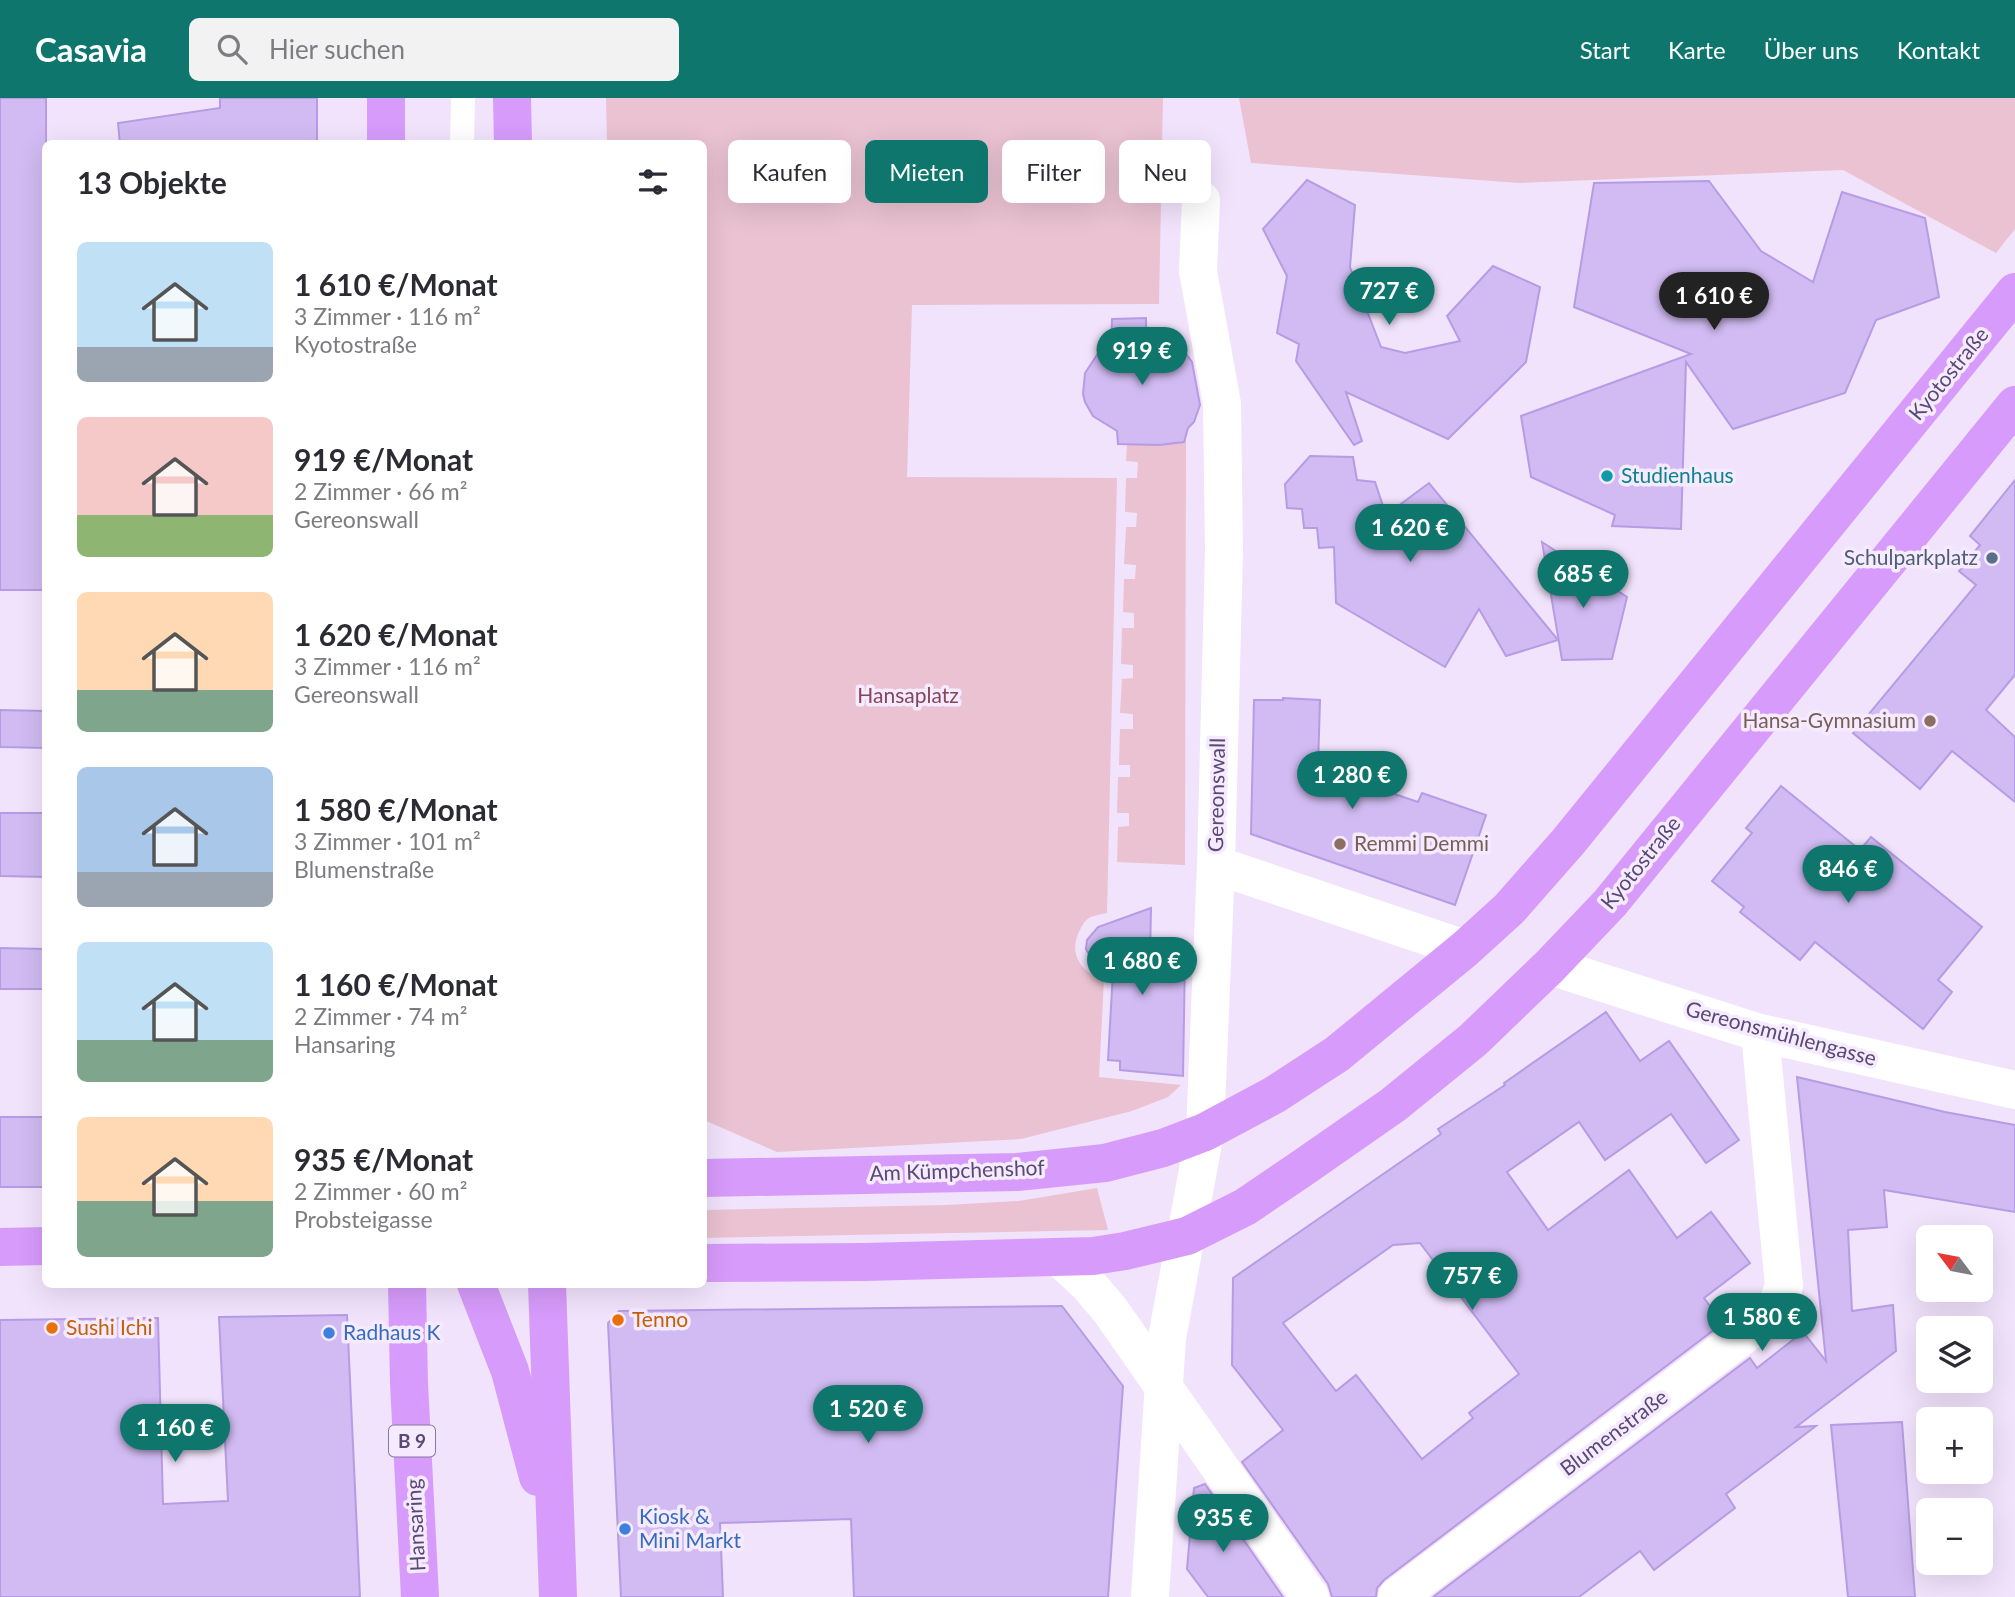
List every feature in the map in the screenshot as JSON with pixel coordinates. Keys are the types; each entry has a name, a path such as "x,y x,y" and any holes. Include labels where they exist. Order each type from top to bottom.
{"main road":[{"path":"386,98 386,140"},
{"path":"512,98 513,140"},
{"name":"Kyotostraße","path":"1205,1132 1274,1095 1337,1054 1465,949 1509,909 1568,842 2015,292"},
{"name":"Kyotostraße","path":"1187,1236 1245,1207 1393,1105 1473,1040 1550,966 1610,903 2015,405"},
{"name":"Am Kümpchenshof","path":"707,1178 1017,1172 1105,1163 1205,1132"},
{"path":"707,1263 1093,1256 1187,1236"},
{"path":"0,1247 42,1246"},
{"name":"Hansaring","path":"407,1288 408,1384 420,1597"},
{"path":"478,1288 510,1371 533,1455 555,1558"},
{"path":"547,1288 558,1597"}],"street":[{"name":"Gereonswall","path":"1150,1597 1167,1338 1205,1132 1216,865 1224,551 1222,404 1198,271 1201,203"},
{"path":"1216,865 1465,949"},
{"name":"Gereonsmühlengasse","path":"1550,966 1760,1033 2015,1090"},
{"name":"Blumenstraße","path":"1397,1597 1765,1319 1778,1303 1784,1286 1760,1033"},
{"path":"1059,1257 1087,1283 1110,1310 1310,1597"}],"lane":[{"path":"462,140 463,98"}],"green space":[{"name":"Hansaplatz","path":"606,98 1163,98 1162,140 1119,140 1119,203 1161,203 1159,304 912,305 907,477 1117,478 1107,913 1091,917 1085,922 1078,934 1075,950 1084,968 1096,977 1104,979 1099,1077 1181,1085 1168,1097 1132,1111 1021,1139 777,1152 707,1121 707,140 607,140"},
{"path":"1239,98 2015,98 2015,229 1996,253 1843,170 1519,183 1251,163"},
{"path":"1186,436 1185,865 1117,862 1118,827 1129,826 1129,813 1117,813 1118,777 1130,777 1130,765 1119,765 1120,729 1133,729 1133,714 1120,713 1122,679 1133,678 1133,665 1121,664 1122,628 1134,628 1134,613 1123,612 1124,579 1135,579 1136,565 1124,564 1126,527 1136,527 1137,513 1125,512 1126,478 1137,478 1138,462 1126,461 1127,444 1168,444"},
{"path":"1097,1188 1108,1230 707,1238 707,1210 1019,1201"}],"building":[{"path":"0,98 46,98 46,140 42,140 42,590 0,590"},
{"path":"220,98 317,98 317,140 120,140 118,123 220,108"},
{"path":"1307,180 1355,205 1350,267 1381,347 1405,353 1460,341 1447,316 1493,266 1540,287 1526,362 1448,439 1346,392 1362,441 1354,445 1296,361 1299,344 1277,333 1287,276 1263,229"},
{"path":"1709,181 1761,251 1813,282 1842,192 1925,218 1939,297 1876,320 1845,393 1733,429 1686,362 1681,529 1612,526 1615,515 1531,477 1521,416 1691,354 1574,307 1594,183"},
{"path":"1146,318 1146,330 1167,345 1181,347 1192,362 1200,405 1184,442 1159,445 1118,444 1117,431 1093,416 1085,402 1085,373 1097,355 1111,346 1112,319"},
{"path":"1310,456 1353,457 1357,480 1375,482 1386,515 1429,483 1558,640 1506,656 1479,609 1445,667 1336,603 1334,547 1319,548 1317,528 1304,528 1302,509 1287,508 1285,484"},
{"path":"2015,480 2015,675 1986,710 2015,737 2015,802 1952,751 1920,789 1853,733 1976,585 1959,571 1980,545 1970,536"},
{"path":"1542,542 1627,597 1612,659 1562,660"},
{"path":"1254,700 1320,700 1318,768 1418,802 1422,793 1486,815 1455,905 1251,834"},
{"path":"0,710 42,711 42,748 0,747"},
{"path":"1781,786 1860,850 1871,837 1982,927 1938,980 1952,992 1923,1029 1815,942 1800,960 1740,912 1744,907 1712,881 1752,833 1746,828"},
{"path":"0,813 42,813 42,877 0,876"},
{"path":"1151,908 1150,957 1185,958 1183,1076 1120,1070 1120,1061 1108,1060 1113,972 1094,964 1086,949 1087,940 1098,927"},
{"path":"0,948 42,949 42,989 0,989"},
{"path":"1606,1012 1640,1061 1669,1041 1739,1140 1706,1163 1671,1114 1605,1160 1579,1122 1507,1172 1548,1230 1629,1170 1677,1238 1711,1212 1750,1263 1704,1298 1723,1323 1384,1580 1377,1588 1376,1597 1332,1597 1328,1584 1242,1462 1283,1430 1232,1365 1233,1278 1441,1134 1438,1129 1505,1085 1504,1083","holes":["1420,1243 1519,1374 1469,1413 1473,1418 1422,1459 1356,1375 1336,1391 1283,1323 1393,1245"]},
{"path":"1797,1077 1945,1112 2015,1125 2015,1212 1884,1190 1887,1227 1848,1230 1852,1311 1893,1305 1896,1351 1796,1427 1816,1426 1726,1494 1735,1508 1654,1570 1640,1551 1579,1597 1433,1597 1750,1358 1757,1368 1803,1332 1826,1361"},
{"path":"0,1117 42,1117 42,1187 0,1187"},
{"path":"1062,1306 1123,1386 1108,1597 854,1597 851,1519 720,1523 723,1597 621,1597 608,1323 619,1311"},
{"path":"347,1315 360,1597 0,1597 0,1320 158,1318 163,1504 228,1501 219,1317"},
{"path":"1902,1422 1915,1597 1848,1597 1831,1425"},
{"path":"1205,1484 1283,1597 1208,1597 1187,1569 1194,1488"}],"place":[{"name":"Studienhaus","path":"1607,476"},
{"name":"Schulparkplatz","path":"1992,558"},
{"name":"Hansa-Gymnasium","path":"1930,721"},
{"name":"Remmi Demmi","path":"1340,844"},
{"name":"Tenno","path":"618,1320"},
{"name":"Sushi Ichi","path":"52,1328"},
{"name":"Radhaus K","path":"329,1333"},
{"name":"Kiosk & Mini Markt","path":"625,1529"}]}
